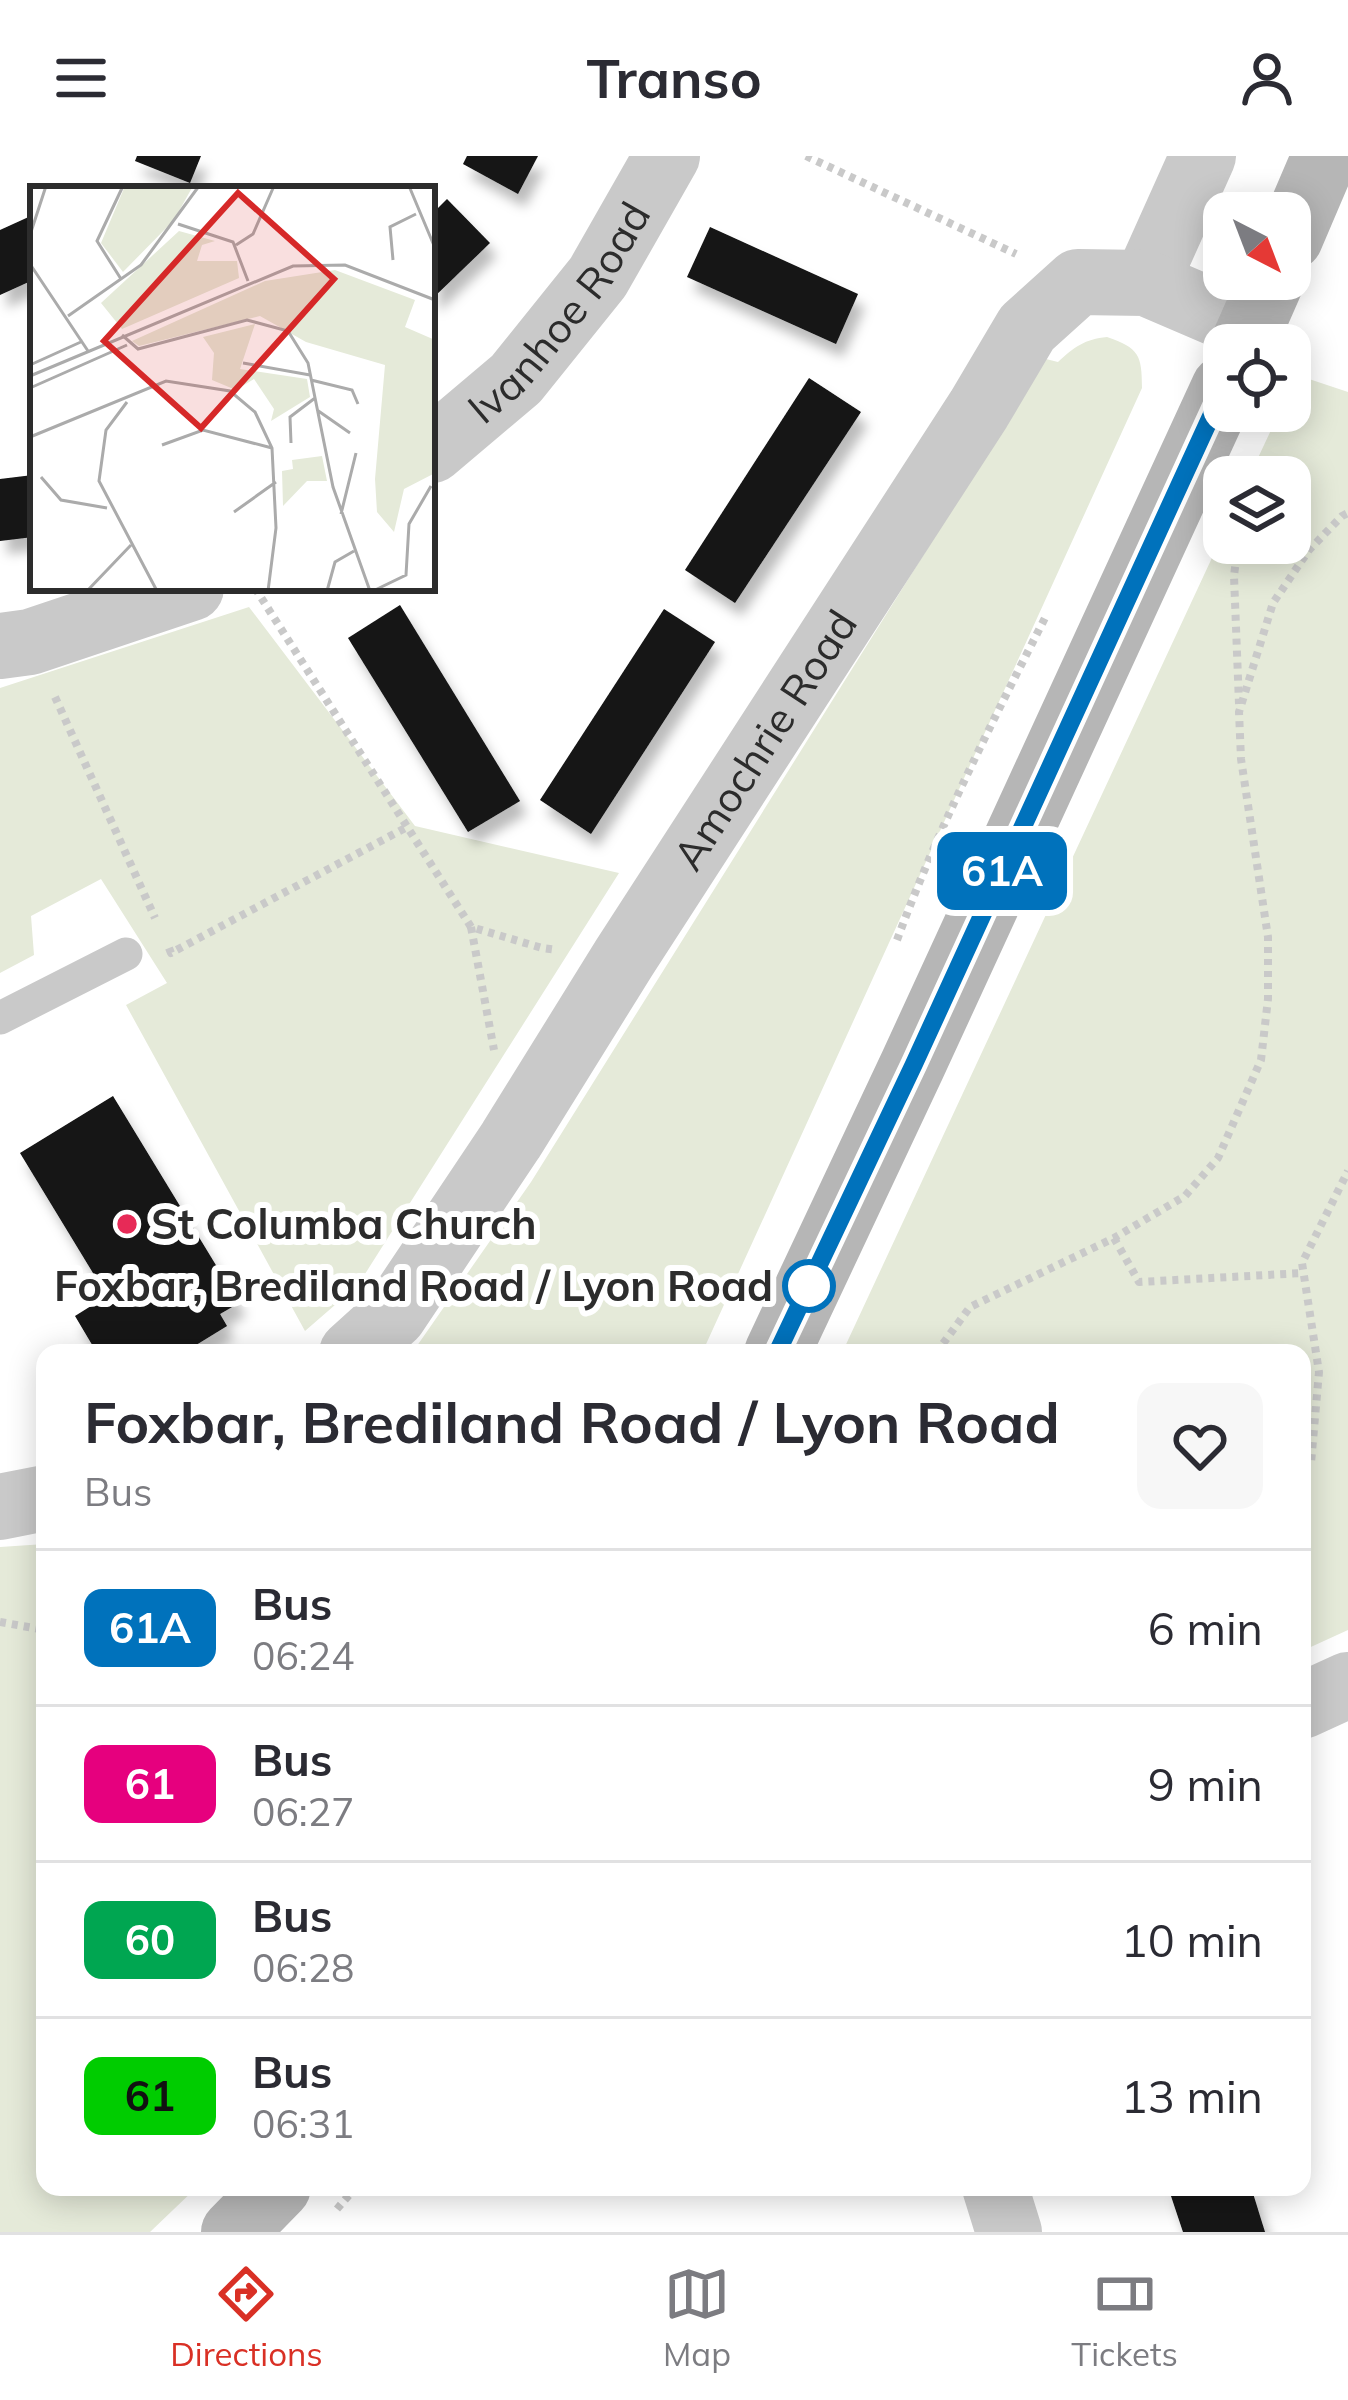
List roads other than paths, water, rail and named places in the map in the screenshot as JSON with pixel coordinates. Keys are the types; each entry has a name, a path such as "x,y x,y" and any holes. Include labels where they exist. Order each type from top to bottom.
{"street":[{"name":"Ivanhoe Road","path":"435,446 516,379 598,277 667,156"},
{"path":"1203,156 1146,284 1256,317"},
{"path":"1310,192 1325,156"},
{"name":"Amochrie Road","path":"362,1344 394,1315 511,1140 1027,328 1078,282 1146,284"},
{"path":"781,1344 1204,432"},
{"path":"15,644 181,591"},
{"path":"0,1507 36,1500"},
{"path":"1311,1702 1348,1685"},
{"path":"234,2232 269,2196"},
{"path":"998,2196 1009,2232"}],"lane":[{"path":"0,1018 126,953"}],"place":[{"name":"St Columba Church","path":"127,1224"},
{"name":"Foxbar, Brediland Road / Lyon Road","path":"809,1286"}]}
